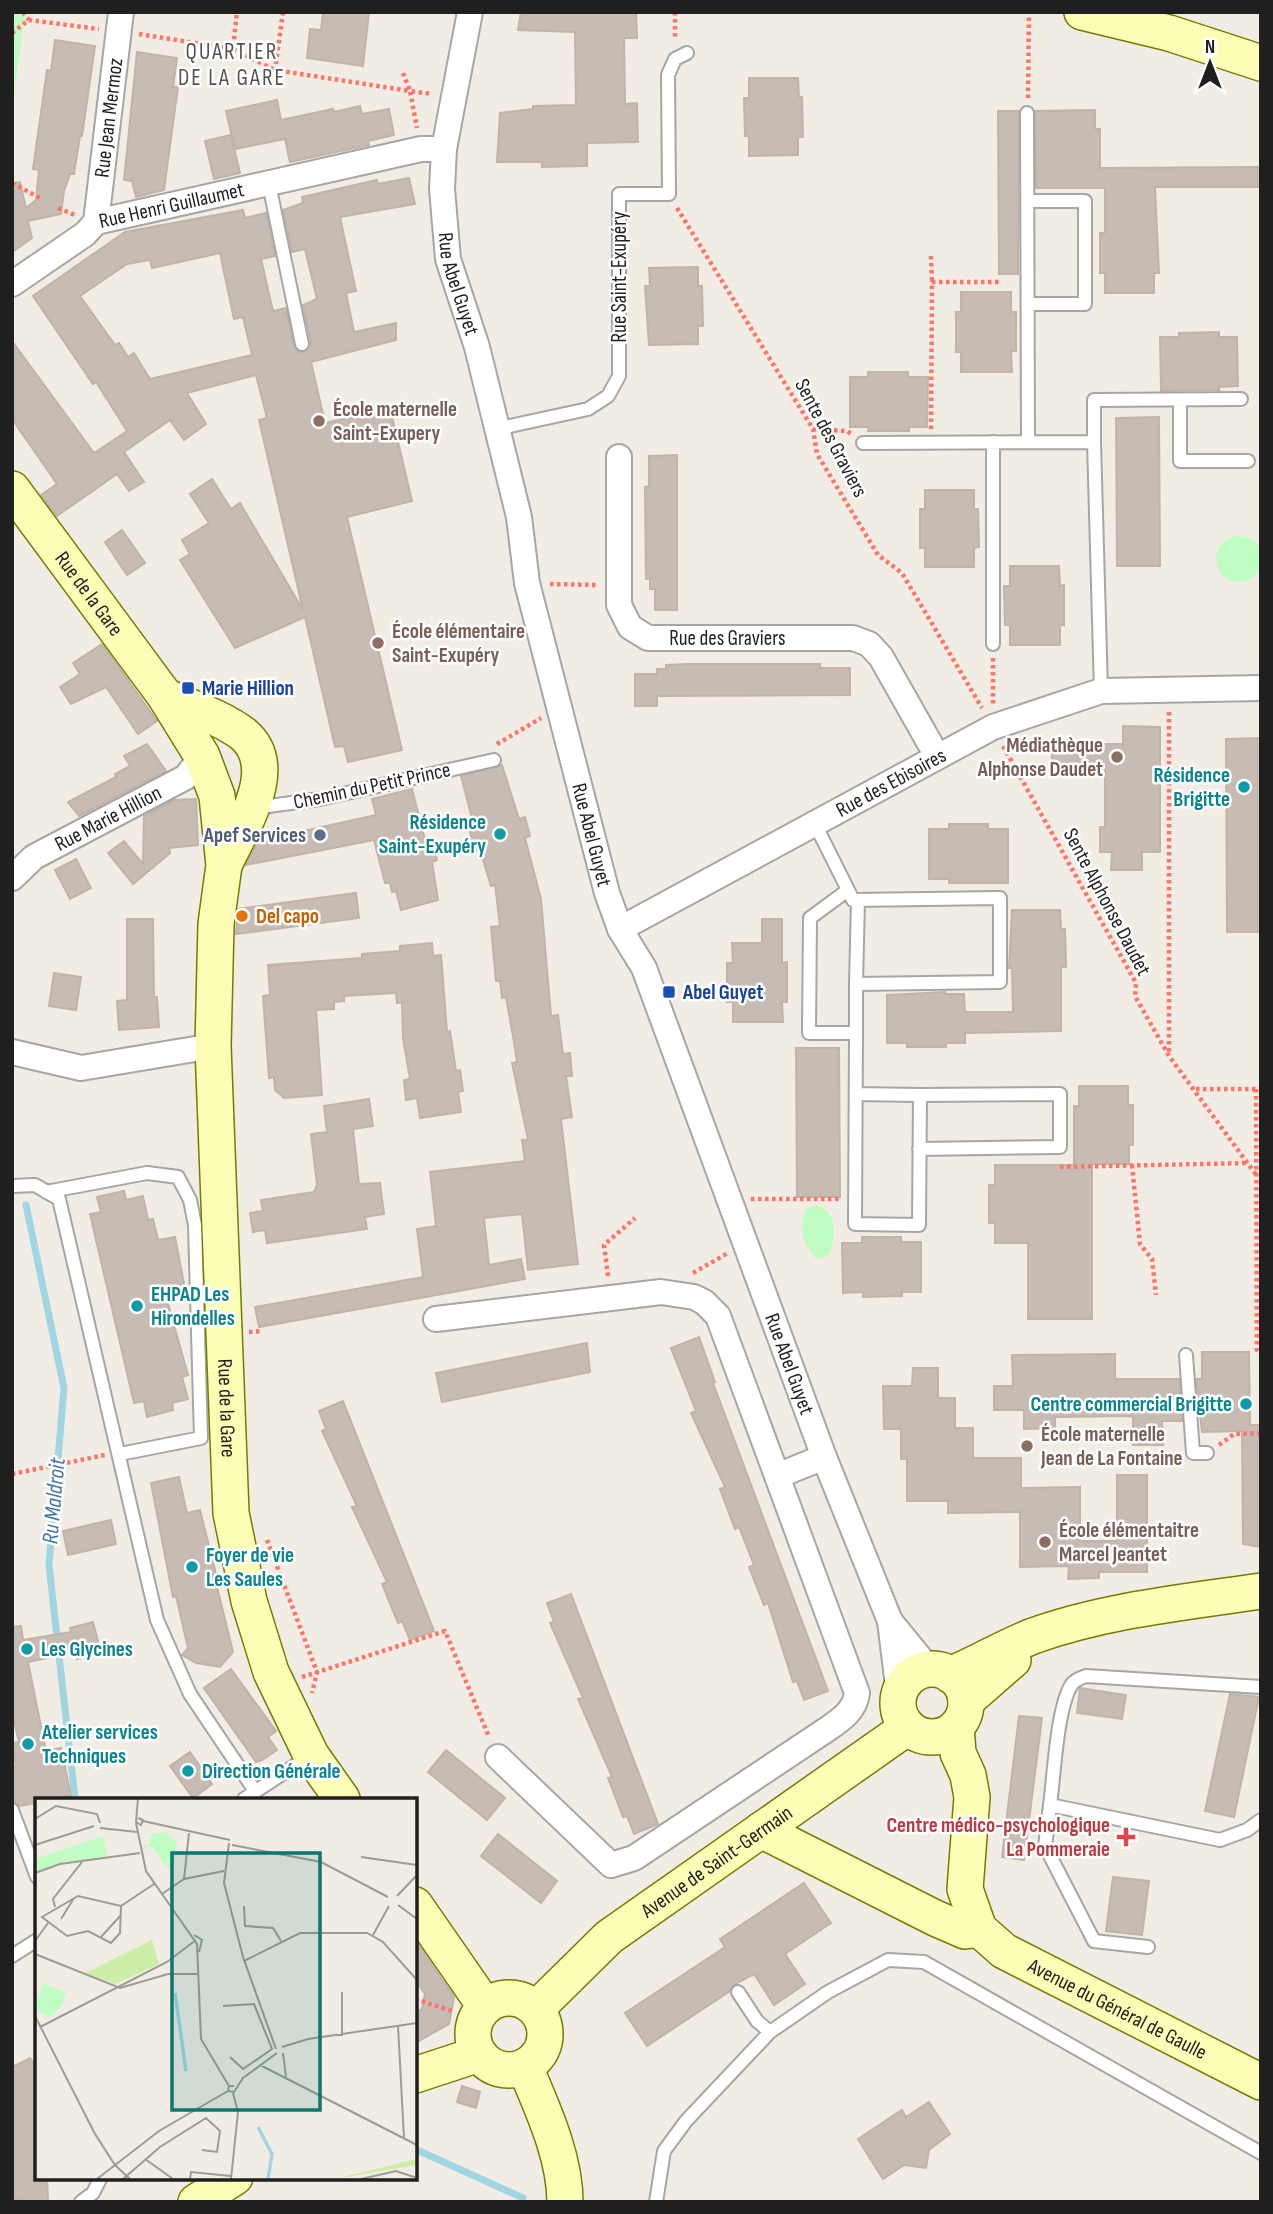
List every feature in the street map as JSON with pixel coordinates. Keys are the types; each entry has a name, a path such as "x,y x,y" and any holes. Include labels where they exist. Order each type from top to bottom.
{"street":[{"name":"Rue Jean Mermoz","path":"96,222 121,12"},
{"name":"Rue Abel Guyet","path":"470,12 444,149 442,189 447,259 477,347 519,517 527,583 603,880 620,929 644,968 824,1457 890,1621 937,1711"},
{"path":"1082,12 1169,33 1261,63"},
{"name":"Rue Henri Guillaumet","path":"12,285 85,234 96,222 421,149 444,149"},
{"name":"Rue des Graviers","path":"619,457 619,605 630,627 648,638 853,638 869,644 881,657 937,756"},
{"name":"Rue de la Gare","path":"12,489 165,696 235,809"},
{"name":"Rue des Ebisoires","path":"620,929 993,727 1101,691 1261,688"},
{"name":"Rue de la Gare","path":"165,696 244,735 255,750 259,769 258,790 235,809 216,924 213,1046 231,1513 249,1601 277,1685 311,1755 341,1798"},
{"path":"202,756 216,719"},
{"name":"Rue Marie Hillion","path":"12,878 34,857 186,777 202,756"},
{"path":"12,1052 80,1068 213,1046"},
{"path":"436,1319 661,1292 704,1302 718,1316 857,1693 856,1701 845,1716 634,1858 611,1865 498,1757"},
{"path":"777,1476 824,1457"},
{"name":"Avenue de Saint-Germain","path":"536,2009 609,1937 937,1711 1032,1637 1067,1626 1174,1604 1260,1599"},
{"name":"Rue Abel Guyet","path":"890,1621 937,1711"},
{"path":"937,1711 968,1774 972,1797 965,1889 979,1929"},
{"name":"Avenue du Général de Gaulle","path":"761,1830 935,1918 965,1931 979,1929 1004,1951 1261,2082"},
{"path":"416,1907 480,2013 474,2043 479,2054 494,2068 515,2070 534,2061 545,2041 546,2030 536,2009 527,2002 506,1997 480,2013"},
{"path":"416,2075 479,2054"},
{"path":"524,2067 540,2102 561,2169 565,2202"},
{"path":"196,2202 232,2179"}],"lane":[{"path":"669,194 668,75 681,56"},
{"path":"1027,113 1028,442"},
{"name":"Rue Henri Guillaumet","path":"269,184 302,344"},
{"name":"Rue Saint-Exupéry","path":"496,429 589,409 608,397 620,376 620,194 669,194"},
{"path":"1028,201 1085,201 1085,304 1028,304"},
{"path":"1101,691 1094,400 1241,399"},
{"path":"1180,400 1180,461 1248,461"},
{"path":"993,442 993,644"},
{"path":"863,443 1094,442"},
{"name":"Chemin du Petit Prince","path":"235,809 306,801 494,760"},
{"path":"815,824 853,895 856,984 855,1224 919,1224 920,1095"},
{"path":"856,984 1000,982 1000,898 853,895 810,918 809,1033 856,1033"},
{"path":"856,1094 1060,1094 1060,1147 919,1149"},
{"path":"46,1192 147,1173 178,1177 190,1200 195,1225 201,1438 120,1454"},
{"path":"12,1186 35,1185 60,1199 157,1620 190,1693 255,1791"},
{"path":"1186,1355 1193,1453 1207,1453"},
{"path":"1147,1947 1094,1941 1045,1846 1061,1720 1070,1686 1086,1676 1261,1687"},
{"path":"245,1798 311,1755"},
{"path":"1050,1805 1220,1840 1247,1830 1261,1820"},
{"path":"12,1810 35,1872"},
{"path":"12,1956 35,1941"},
{"path":"656,2202 664,2151 686,2122 770,2032 828,1992 888,1960 924,1962 1261,2153"},
{"path":"738,1992 757,2021 770,2032"},
{"path":"81,2202 93,2193 100,2179"}],"path":[{"path":"23,12 29,20"},
{"path":"275,70 282,12"},
{"path":"675,12 681,56"},
{"path":"1027,113 1029,12"},
{"path":"233,49 275,70 454,96"},
{"path":"404,73 419,139"},
{"path":"12,183 40,198"},
{"name":"Sente des Graviers","path":"669,194 813,429 817,454 823,465 878,555 902,573 993,727"},
{"path":"931,256 931,443"},
{"path":"932,282 1002,282"},
{"path":"813,429 847,431 863,443"},
{"path":"527,583 619,586"},
{"path":"993,644 993,727"},
{"path":"1169,690 1169,1056"},
{"path":"507,739 548,714"},
{"name":"Sente Alphonse Daudet","path":"993,727 1136,983 1135,996 1169,1056 1258,1181"},
{"path":"1195,1089 1259,1089 1257,1350 1261,1355"},
{"path":"1060,1167 1247,1163"},
{"path":"1132,1165 1140,1244 1152,1259 1156,1295"},
{"path":"774,1199 855,1198"},
{"path":"610,1298 604,1245 635,1218"},
{"path":"714,1260 723,1256"},
{"path":"1207,1453 1234,1434 1261,1433"},
{"path":"12,1474 100,1455 120,1454"},
{"path":"231,1513 265,1534 317,1672"},
{"path":"277,1685 445,1631 498,1757"},
{"path":"416,1999 480,2013"}],"green space":[{"path":"12,12 25,12 12,110"},
{"path":"1239,536 1255,543 1262,559 1255,575 1239,582 1223,575 1216,559 1223,543"},
{"path":"817,1205 829,1214 834,1234 828,1256 816,1259 805,1241 802,1222 807,1208"}],"building":[{"path":"323,12 369,12 363,66 307,58 310,29 321,30"},
{"path":"521,12 636,12 637,38 624,38 625,104 637,103 638,142 587,143 587,166 542,167 542,162 497,162 500,113 533,109 533,106 576,105 575,32 518,30"},
{"path":"55,40 95,46 82,136 74,174 70,174 64,191 61,214 28,221 32,238 12,252 12,183 20,182 26,208 36,200 39,170 33,169 47,70 51,71"},
{"path":"137,52 177,58 173,87 178,87 164,190 136,197 132,181 124,180"},
{"path":"749,78 798,78 799,97 802,97 803,137 798,137 798,155 749,156 749,136 745,136 744,98 749,98"},
{"path":"277,100 281,120 360,106 362,114 389,109 394,135 368,141 369,145 290,162 285,139 235,149 226,111"},
{"path":"1095,110 1095,129 1100,129 1100,168 1261,167 1261,187 1155,187 1159,273 1154,273 1154,293 1105,293 1105,273 1100,273 1100,233 1105,233 1105,188 1036,188 1035,111"},
{"path":"998,111 1019,111 1018,274 999,274"},
{"path":"231,135 240,173 214,179 205,141"},
{"path":"409,178 415,204 340,217 356,291 346,293 354,332 396,323 396,340 311,362 325,423 390,408 412,501 347,517 402,750 348,762 344,746 335,747 305,617 235,648 180,560 190,554 182,540 209,523 190,494 212,479 231,509 240,503 303,610 259,420 267,418 256,375 187,393 206,424 184,440 170,420 124,452 144,482 129,491 117,474 57,516 41,495 57,484 12,419 12,341 94,453 127,431 96,382 93,384 33,296 125,232 243,210 245,218 266,213 275,256 261,259 273,311 286,308 294,346 299,352 304,352 311,343 303,305 317,299 305,249 292,252 283,210 303,203 302,197 377,180 378,184","holes":["220,253 234,319 243,317 252,355 150,379 134,353 128,357 119,343 115,345 80,296 127,264 150,260 152,268"]},
{"path":"698,267 698,286 702,286 703,326 698,326 698,344 649,345 645,286 650,286 649,268"},
{"path":"961,292 1011,292 1011,312 1016,312 1016,351 1011,351 1012,372 961,372 961,352 956,352 956,312 961,312"},
{"path":"1219,332 1219,337 1237,337 1238,386 1219,387 1219,390 1161,391 1160,337 1179,337 1179,333"},
{"path":"868,372 908,372 908,377 928,377 927,427 909,427 909,431 868,431 869,427 850,427 850,377 868,377"},
{"path":"1159,417 1160,566 1117,566 1116,418"},
{"path":"677,455 677,610 655,610 655,589 650,589 650,578 646,579 645,487 649,486 649,456"},
{"path":"925,490 974,490 974,509 978,509 979,547 974,548 974,567 925,567 925,548 920,548 920,509 925,509"},
{"path":"122,530 145,563 127,575 105,542"},
{"path":"1010,566 1059,566 1060,586 1064,585 1064,625 1060,625 1060,645 1010,645 1010,625 1005,625 1004,586 1010,586"},
{"path":"102,644 157,721 138,734 106,687 71,704 60,687 80,674 73,663"},
{"path":"820,664 820,668 850,668 850,695 657,696 657,706 635,706 635,674 657,674 657,669 666,669 666,665"},
{"path":"1123,726 1160,727 1160,852 1142,852 1142,870 1111,870 1112,852 1100,852 1100,827 1105,827 1105,769 1052,769 1052,744 1123,744"},
{"name":"Résidence Brigitte","path":"1261,738 1261,932 1227,932 1226,739"},
{"path":"147,744 166,771 79,816 68,802 116,777 115,774 130,766 124,756"},
{"path":"502,765 519,819 525,817 530,836 525,838 541,899 551,1016 558,1015 563,1054 570,1053 572,1076 566,1076 572,1117 561,1119 578,1264 528,1270 522,1214 484,1218 489,1265 521,1259 525,1279 259,1327 255,1307 423,1277 417,1229 436,1226 430,1172 525,1161 522,1140 528,1140 512,1063 517,1062 514,1042 506,997 502,998 500,981 496,981 491,927 500,926 495,885 491,886 480,850 475,851 470,832 475,830 461,776"},
{"name":"Résidence Saint-Exupéry","path":"412,789 426,844 433,842 437,860 432,862 438,900 401,910 396,891 392,892 390,883 385,883 374,840 246,865 258,841 376,815 372,799"},
{"path":"196,799 198,845 169,848 170,853 133,884 108,853 124,841 143,864 144,816 174,800"},
{"path":"949,824 988,824 988,829 1008,829 1008,883 949,883 949,879 929,879 929,829 949,829"},
{"path":"76,859 91,888 70,899 55,870"},
{"path":"356,893 359,918 236,934 238,909"},
{"path":"1012,910 1060,910 1061,929 1065,929 1066,967 1061,967 1061,1031 965,1033 965,1043 946,1043 946,1047 907,1047 907,1043 887,1043 887,995 945,992 964,994 965,1012 1013,1012 1012,968 1009,968"},
{"path":"127,919 153,919 154,997 157,997 159,1027 119,1030 117,1001 127,1000"},
{"path":"762,919 782,919 782,963 787,962 787,1002 782,1002 783,1022 733,1022 733,1002 727,1002 727,963 733,963 732,943 762,943"},
{"path":"432,943 433,956 441,955 447,1032 450,1031 456,1071 460,1070 463,1091 458,1092 461,1112 420,1118 417,1098 406,1100 404,1080 410,1079 403,1038 402,1002 397,1003 396,993 344,996 344,1001 334,1002 334,1009 316,1010 322,1095 284,1098 275,1090 274,1077 269,1078 263,996 270,995 268,965 362,958 362,954 400,951 400,946"},
{"path":"54,973 81,977 76,1010 49,1006"},
{"path":"796,1048 839,1048 840,1197 797,1197"},
{"path":"1079,1086 1128,1086 1128,1105 1133,1105 1133,1145 1129,1145 1129,1164 1092,1164 1092,1319 1028,1319 1028,1243 995,1243 995,1223 989,1223 989,1185 995,1185 995,1165 1074,1165 1074,1106 1079,1106"},
{"path":"369,1099 373,1126 353,1129 359,1184 380,1183 384,1214 365,1217 367,1229 267,1243 265,1230 253,1232 250,1213 263,1211 261,1200 314,1192 317,1185 311,1134 327,1132 324,1106"},
{"name":"EHPAD Les Hirondelles","path":"124,1191 126,1200 143,1196 148,1220 153,1219 158,1240 175,1237 185,1289 165,1293 188,1375 182,1377 188,1399 172,1403 173,1410 147,1417 144,1401 134,1403 90,1214 101,1212 97,1197"},
{"path":"862,1237 901,1237 901,1242 921,1242 921,1292 902,1292 902,1296 863,1297 863,1292 843,1293 842,1243 862,1243"},
{"path":"699,1337 715,1382 713,1383 828,1691 804,1700 797,1681 793,1682 768,1603 764,1605 749,1567 754,1565 739,1527 735,1529 720,1489 725,1487 691,1413 696,1411 671,1348"},
{"path":"587,1343 590,1372 442,1402 436,1373"},
{"path":"1202,1352 1249,1352 1250,1425 1261,1425 1261,1547 1243,1544 1242,1431 1202,1432 1196,1379 1202,1379"},
{"path":"1115,1354 1115,1379 1179,1379 1182,1421 1162,1421 1163,1445 1133,1445 1133,1416 1055,1417 1055,1428 1024,1429 1024,1410 994,1410 994,1386 1013,1386 1012,1355"},
{"path":"913,1368 938,1368 938,1398 955,1398 955,1428 973,1428 973,1458 1021,1458 1021,1488 1080,1487 1080,1541 1117,1541 1117,1475 1147,1475 1147,1572 1099,1572 1099,1578 1068,1579 1069,1566 1020,1567 1020,1512 948,1513 948,1501 907,1501 907,1459 901,1459 901,1429 884,1429 883,1386 912,1386"},
{"path":"343,1401 434,1631 410,1640 402,1621 398,1623 382,1584 387,1582 352,1507 357,1506 322,1431 326,1429 319,1411"},
{"name":"Foyer de vie Les Saules","path":"179,1477 187,1513 200,1510 219,1586 217,1587 233,1652 220,1667 196,1663 182,1655 188,1648 176,1596 173,1597 151,1483"},
{"path":"111,1520 116,1544 68,1555 63,1531"},
{"path":"571,1594 658,1824 634,1834 627,1816 623,1817 608,1778 612,1777 578,1699 583,1698 550,1623 554,1622 547,1603"},
{"path":"93,1622 101,1653 77,1659 76,1652 28,1662 46,1751 61,1748 71,1796 35,1798 35,1803 20,1806 14,1802 12,1793 12,1767 16,1766 12,1743 19,1742 12,1712 12,1627 21,1626 23,1640 71,1632 70,1628"},
{"path":"231,1669 276,1731 268,1737 277,1750 256,1762 204,1688"},
{"path":"1080,1688 1126,1695 1122,1719 1077,1713"},
{"path":"1230,1694 1259,1697 1234,1817 1205,1811"},
{"path":"1019,1716 1042,1718 1024,1860 1002,1857"},
{"path":"446,1750 505,1798 487,1820 428,1772"},
{"name":"Direction Générale","path":"190,1752 212,1784 193,1798 170,1766"},
{"path":"498,1834 557,1881 541,1903 481,1856"},
{"path":"1113,1877 1149,1881 1142,1935 1106,1931"},
{"path":"804,1883 831,1923 785,1954 805,1984 774,2005 754,1974 733,1985 730,1991 647,2046 625,2013 725,1947 720,1939"},
{"path":"416,1941 454,1997 449,2024 416,2042 416,2012 422,2009 425,1994 416,1981"},
{"path":"30,2058 35,2066 35,2179 47,2179 48,2202 25,2202 12,2198 12,2067"},
{"path":"462,2086 480,2092 476,2108 457,2102"},
{"path":"929,2102 950,2134 929,2150 926,2168 904,2165 883,2179 858,2139 902,2110 906,2117"}],"waterway":[{"name":"Ru Maldroit","path":"26,1205 64,1388 49,1565 75,1798"},
{"name":"Ru Maldroit","path":"416,2149 523,2198"}],"place":[{"name":"École maternelle Saint-Exupery","path":"319,421"},
{"name":"École élémentaire Saint-Exupéry","path":"378,643"},
{"name":"Marie Hillion","path":"188,688"},
{"name":"Médiathèque Alphonse Daudet","path":"1117,757"},
{"name":"Résidence Brigitte","path":"1244,787"},
{"name":"Résidence Saint-Exupéry","path":"500,834"},
{"name":"Apef Services","path":"320,835"},
{"name":"Del capo","path":"242,916"},
{"name":"Abel Guyet","path":"669,992"},
{"name":"EHPAD Les Hirondelles","path":"137,1306"},
{"name":"Centre commercial Brigitte","path":"1246,1404"},
{"name":"École maternelle Jean de La Fontaine","path":"1027,1446"},
{"name":"École élémentaitre Marcel Jeantet","path":"1045,1542"},
{"name":"Foyer de vie Les Saules","path":"192,1567"},
{"name":"Les Glycines","path":"27,1649"},
{"name":"Atelier services Techniques","path":"28,1744"},
{"name":"Direction Générale","path":"188,1771"},
{"name":"Centre médico-psychologique La Pommeraie","path":"1126,1837"}],"district":[{"name":"QUARTIER DE LA GARE","path":"232,65"}]}
